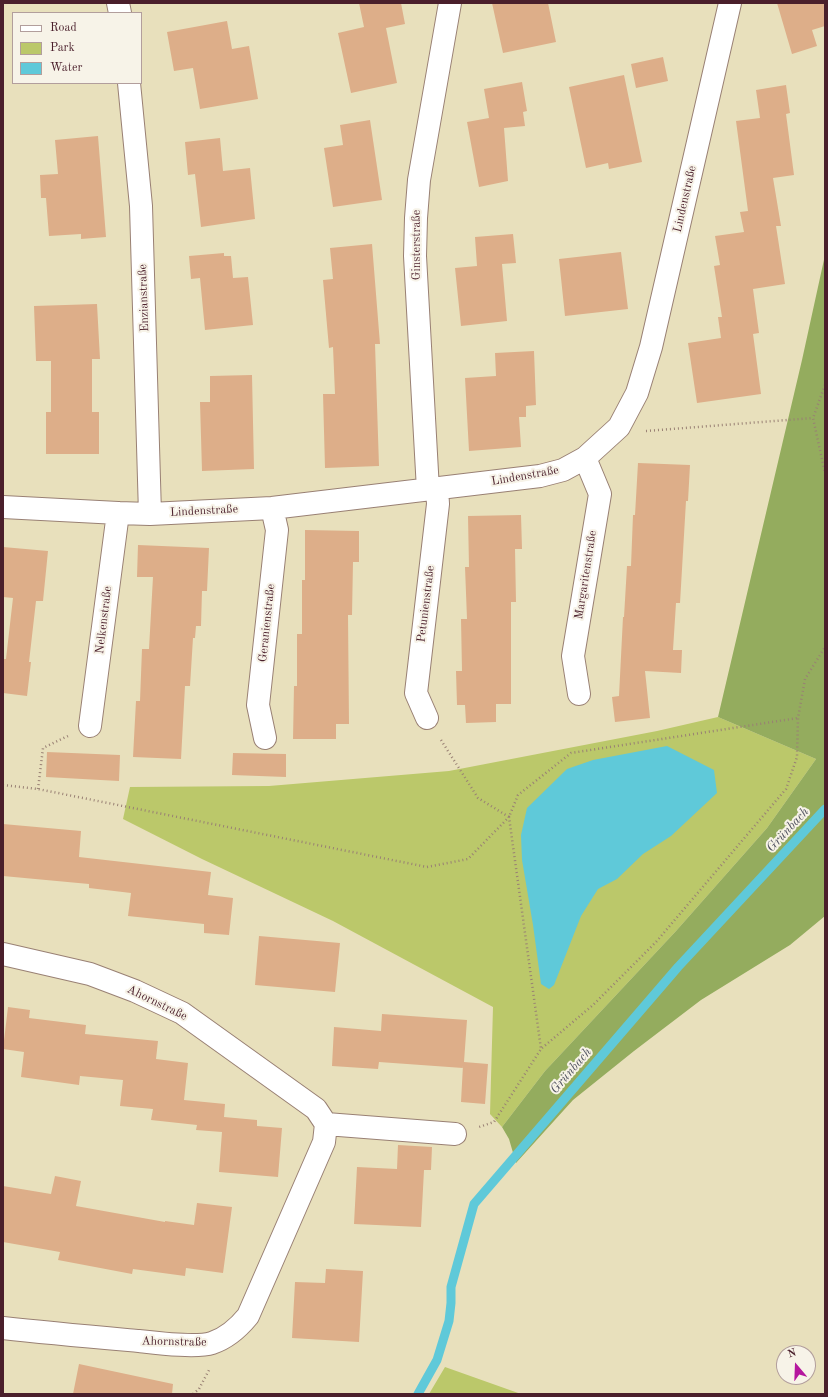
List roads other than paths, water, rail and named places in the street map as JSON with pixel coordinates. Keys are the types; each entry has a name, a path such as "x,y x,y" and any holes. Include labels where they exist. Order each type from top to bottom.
{"street":[{"name":"Ginsterstraße","path":"432,489 415,256 416,218 419,180 450,3"},
{"name":"Lindenstraße","path":"3,507 150,514 272,508 540,476 563,470 585,458 619,427 637,393 651,347 730,3"},
{"name":"Enzianstraße","path":"129,84 141,206 150,514"},
{"name":"Margaritenstraße","path":"579,694 573,656 600,494 585,458"},
{"name":"Petunienstraße","path":"427,718 416,693 438,504 432,489"},
{"name":"Geranienstraße","path":"265,738 258,705 277,530 272,508"},
{"name":"Nelkenstraße","path":"90,726 118,513"},
{"name":"Ahornstraße","path":"3,954 90,974 135,991 182,1013 316,1109 326,1124 324,1142 248,1316 238,1328 211,1343 197,1344 163,1344 3,1328"},
{"path":"326,1124 455,1134"}],"water":[{"path":"667,746 714,770 717,793 671,836 643,854 617,879 598,889 581,916 554,985 549,989 541,984 522,860 521,835 527,808 567,769 593,760"}],"waterway":[{"name":"Grünbach","path":"418,1394 437,1360 449,1321 451,1287 474,1204 678,967 825,809"}]}
